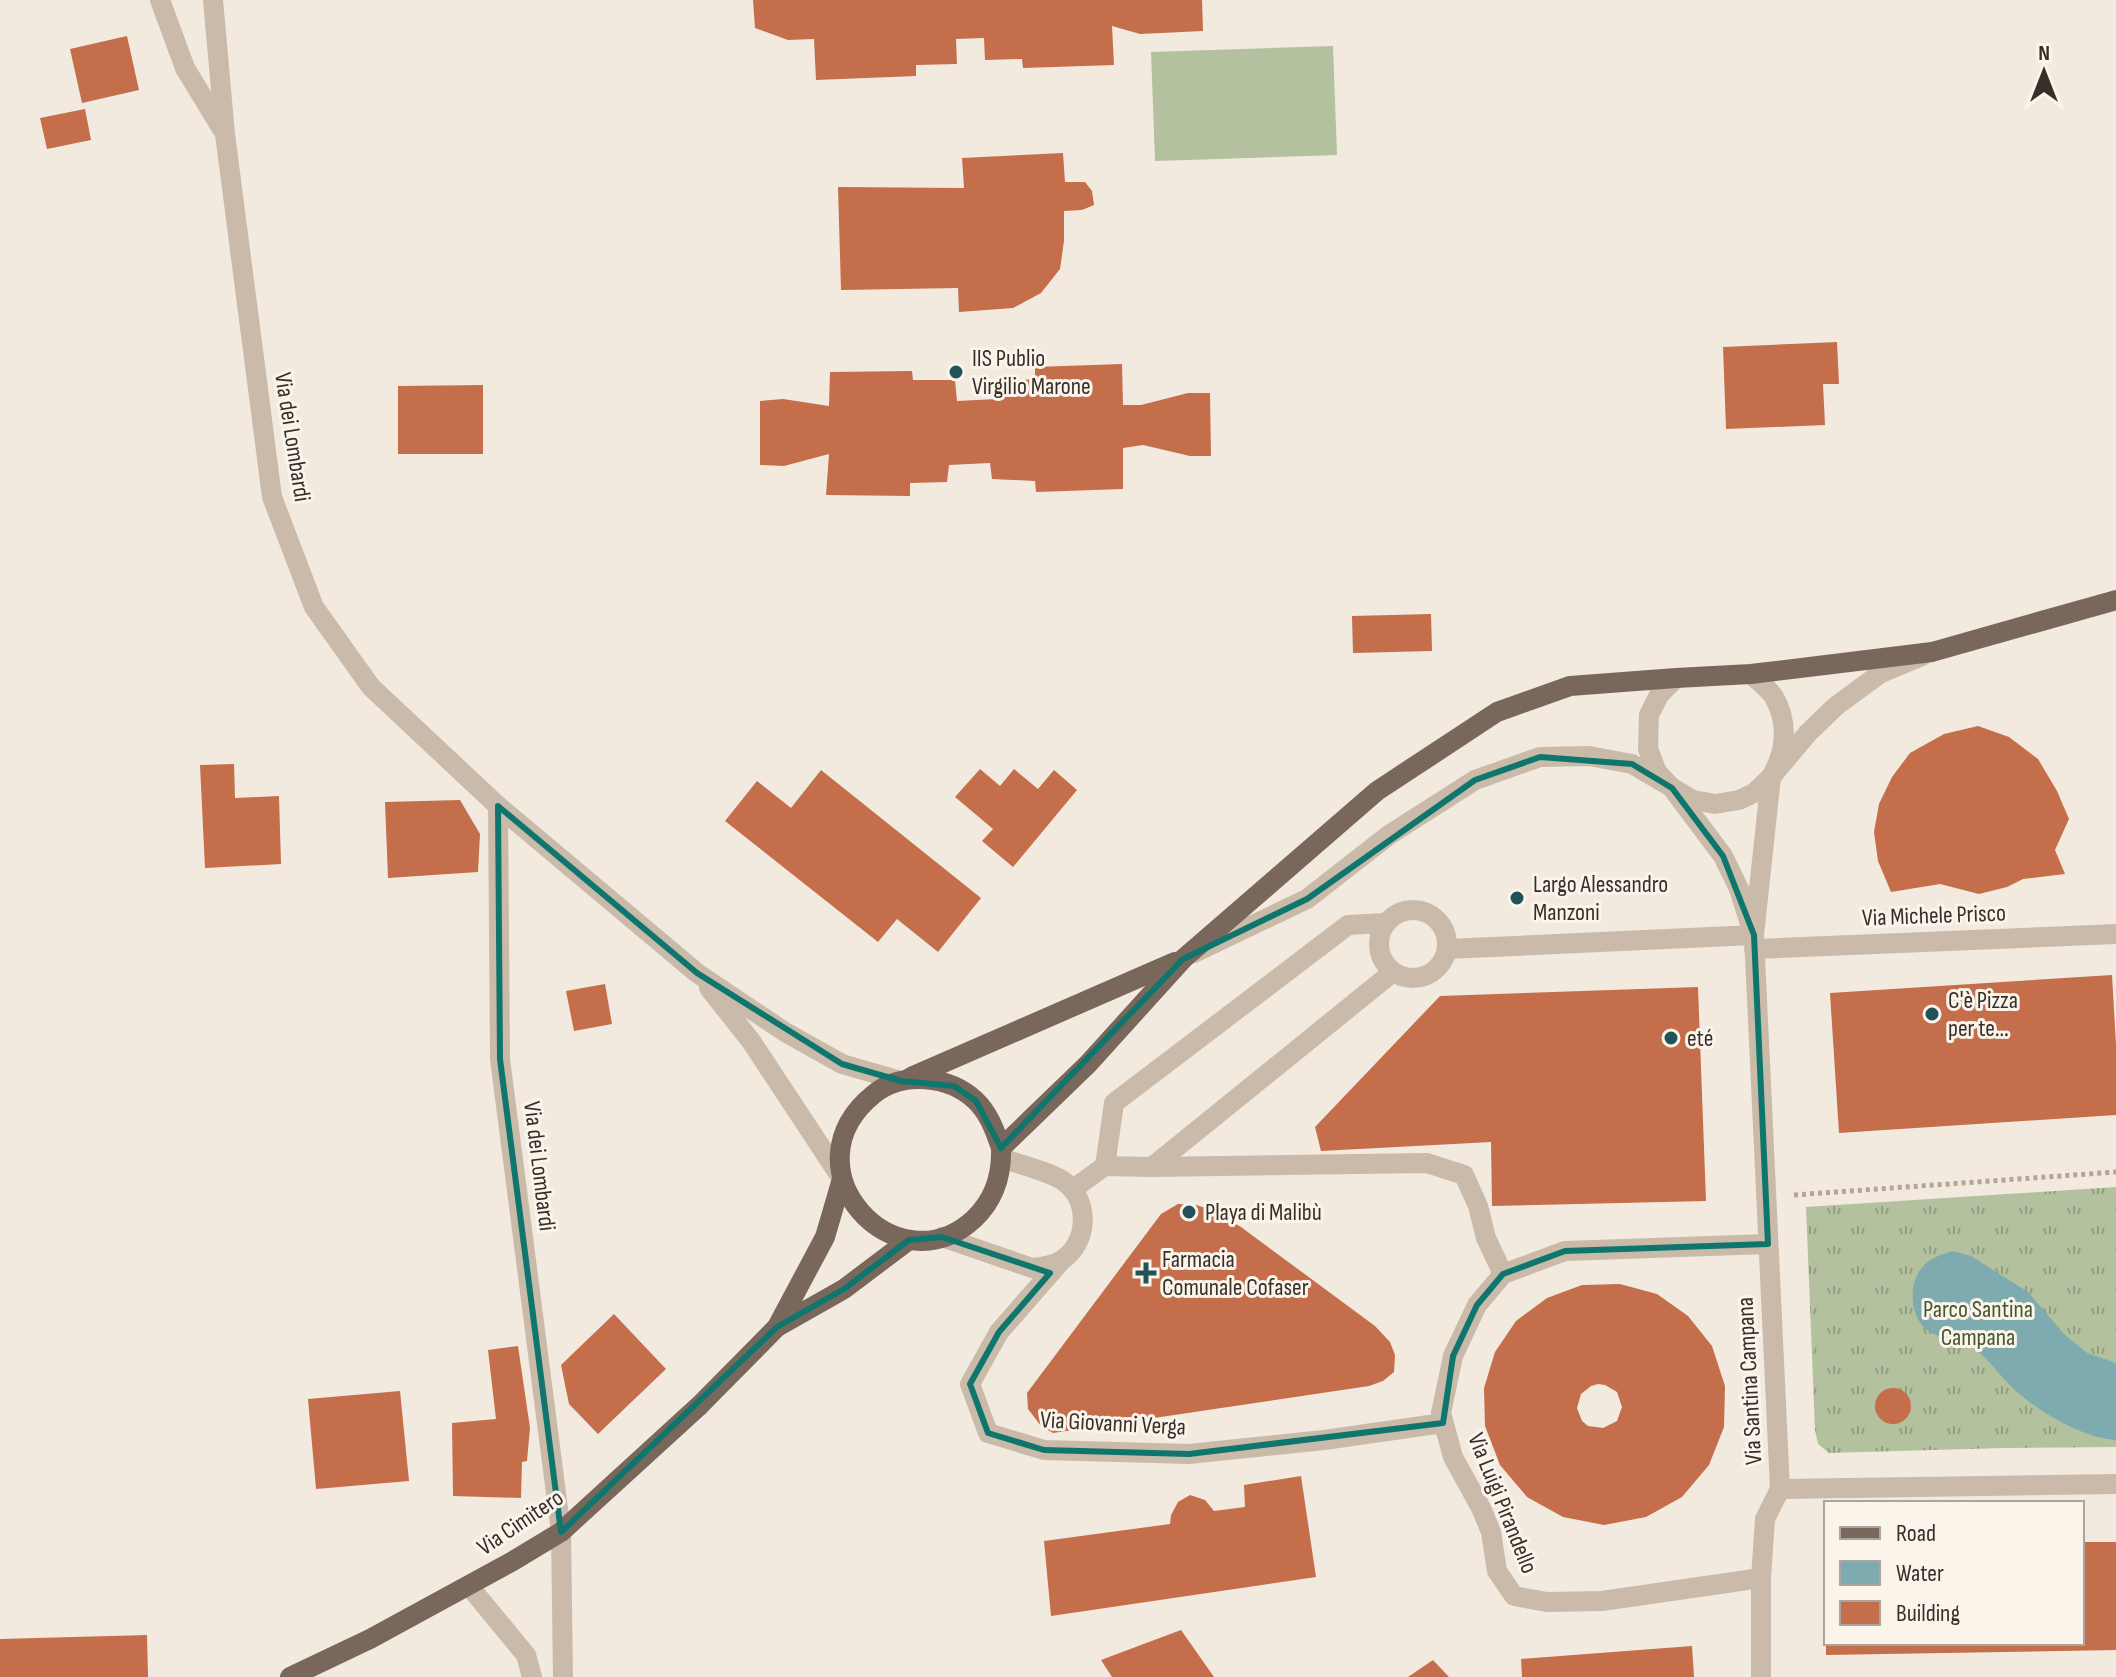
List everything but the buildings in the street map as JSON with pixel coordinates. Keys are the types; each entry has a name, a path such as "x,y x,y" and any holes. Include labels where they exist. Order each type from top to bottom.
{"main road":[{"path":"1001,1153 1088,1064 1183,959 1377,791 1497,712 1570,686 1751,674 1932,652 2116,600"},
{"path":"901,1081 928,1079 954,1086 976,1101 992,1123 1001,1153 997,1184 985,1208 966,1226 942,1237 909,1240 886,1233 866,1220 851,1201 842,1179 839,1154 845,1129 859,1107 878,1091 901,1081 1183,959"},
{"name":"Via Cimitero","path":"777,1327 825,1237 842,1179"},
{"name":"Via Cimitero","path":"290,1677 370,1639 561,1532 700,1405 777,1327 844,1289 909,1240"}],"street":[{"path":"160,0 185,68 225,134"},
{"name":"Via dei Lombardi","path":"213,0 225,134 272,497 314,607 371,687 498,806 697,973 785,1032 842,1064 901,1081"},
{"path":"1183,959 1307,899 1389,835 1475,780 1540,757 1589,756 1632,764 1693,800 1715,804 1739,800 1754,793 1771,777 1808,733 1836,706 1881,673 1932,652"},
{"path":"1751,674 1773,696 1785,728 1780,761 1771,777 1754,942"},
{"path":"1676,678 1659,695 1649,715 1648,749 1657,772 1723,856 1739,889 1754,942"},
{"name":"Via dei Lombardi","path":"498,806 500,1059 561,1532 563,1677"},
{"path":"1416,910 1436,919 1447,938 1447,949 1437,970 1415,979 1403,978 1385,965 1379,954 1380,932 1395,915 1416,910"},
{"path":"1105,1166 1114,1103 1348,925 1386,923"},
{"name":"Via Michele Prisco","path":"1447,949 2116,934"},
{"name":"Via Santina Campana","path":"1754,942 1780,1489 2116,1484"},
{"path":"1152,1167 1393,972"},
{"name":"Via dei Lombardi","path":"697,973 751,1041 842,1179"},
{"path":"942,1237 1032,1268 1061,1261 1074,1249 1084,1220 1081,1204 1073,1189 1063,1180 1001,1153"},
{"path":"1073,1189 1105,1166 1427,1163 1464,1175 1478,1206 1486,1238 1503,1274"},
{"name":"Via Luigi Pirandello","path":"1761,1578 1602,1601 1547,1602 1514,1596 1497,1571 1491,1532 1453,1457 1441,1413 1453,1356 1477,1305 1503,1274 1565,1251 1768,1244"},
{"name":"Via Giovanni Verga","path":"1061,1261 999,1332 970,1384 988,1433 1044,1450 1189,1454 1324,1440 1443,1423"},
{"path":"1761,1677 1761,1578 1765,1519 1780,1489"},
{"path":"469,1586 526,1655 532,1677"}],"path":[{"path":"1766,1197 2116,1172"}],"highlighted area":[{"path":"1540,757 1632,764 1672,788 1723,856 1754,935 1768,1244 1565,1251 1503,1274 1477,1305 1453,1356 1443,1423 1189,1454 1044,1450 988,1433 970,1384 999,1332 1050,1273 942,1237 909,1240 844,1289 777,1327 561,1532 500,1059 498,806 697,973 842,1064 901,1081 954,1086 976,1101 1001,1148 1183,959 1307,899 1475,780"}],"green space":[{"path":"1333,46 1337,155 1155,161 1151,52"},
{"name":"Parco Santina Campana","path":"2116,1187 2116,1447 1829,1453 1818,1444 1806,1207"}],"water":[{"path":"1953,1251 1971,1256 2028,1292 2064,1334 2087,1353 2116,1363 2116,1440 2077,1430 2051,1416 2017,1392 1974,1348 1933,1334 1922,1325 1913,1301 1917,1276 1931,1260"}],"place":[{"name":"IIS Publio Virgilio Marone","path":"956,372"},
{"name":"Largo Alessandro Manzoni","path":"1517,898"},
{"name":"C'è Pizza per te...","path":"1932,1014"},
{"name":"eté","path":"1671,1038"},
{"name":"Playa di Malibù","path":"1189,1212"},
{"name":"Farmacia Comunale Cofaser","path":"1146,1273"}]}
